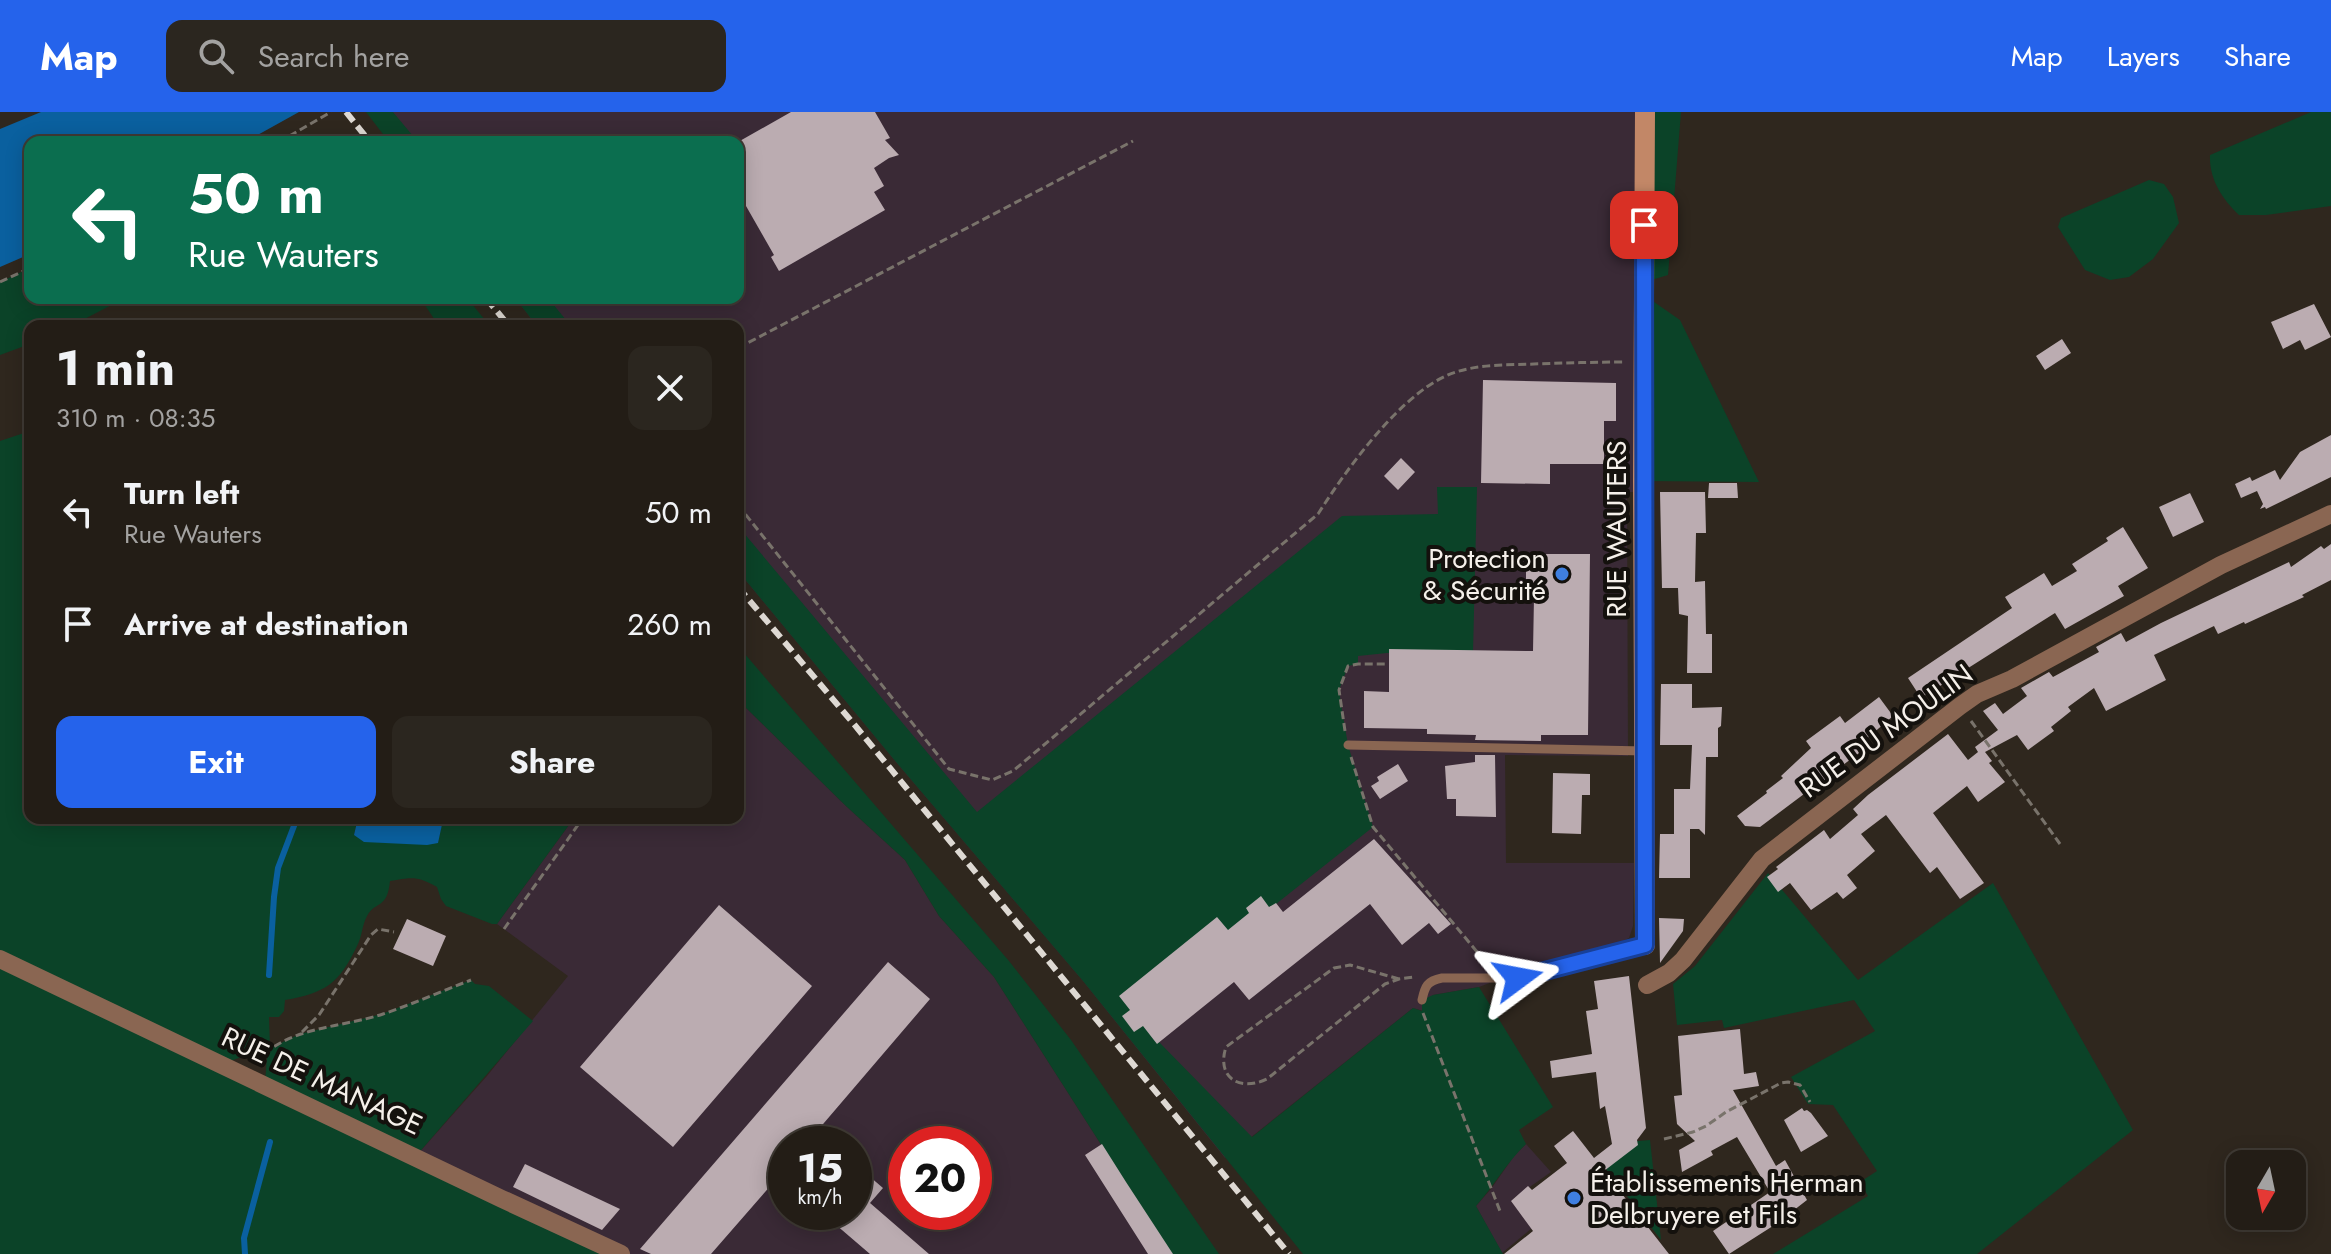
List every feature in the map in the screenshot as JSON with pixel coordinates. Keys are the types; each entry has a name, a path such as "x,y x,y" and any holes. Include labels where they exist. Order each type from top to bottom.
{"street":[{"name":"RUE WAUTERS","path":"1645,112 1645,945"},
{"name":"RUE DU MOULIN","path":"1647,985 1669,973 1683,960 1762,859 1977,694 2012,679 2221,565 2331,514"},
{"name":"RUE DE MANAGE","path":"0,959 621,1254"}],"lane":[{"path":"1348,745 1645,751"},
{"path":"1422,1000 1425,986 1432,980 1518,978 1645,945"}],"path":[{"path":"289,136 331,112"},
{"path":"744,345 1133,141"},
{"path":"0,282 24,271"},
{"path":"744,513 949,769 992,780 1013,771 1318,514 1345,472 1375,436 1425,388 1452,373 1482,366 1644,361"},
{"path":"1387,664 1348,666 1339,690 1348,745 1373,827 1498,978"},
{"path":"1960,706 2060,844"},
{"path":"504,929 579,824"},
{"path":"300,1034 319,1015 371,935 378,929 394,932"},
{"path":"1399,979 1385,984 1267,1079 1246,1085 1236,1082 1227,1073 1222,1063 1226,1047 1334,968 1350,965 1399,979 1442,978"},
{"path":"244,1075 265,1052 300,1034 382,1014 471,980"},
{"path":"1422,1000 1425,1022 1500,1211"},
{"path":"1664,1139 1706,1126 1781,1083 1800,1085 1810,1102"}],"shaded area":[{"path":"383,112 1645,112 1643,492 1627,492 1628,756 1505,755 1506,863 1634,863 1633,926 1629,938 1604,950 1516,973 1479,987 1433,995 1423,1011 1413,1008 1225,1158 1083,981 744,578 744,320 532,320 520,304 744,304 744,136 388,136"},
{"path":"744,706 905,860 939,916 994,977 1171,1254 621,1254 416,1156 487,1076 568,976 497,924 570,824 744,824"},
{"path":"1526,1144 1551,1172 1514,1198 1532,1228 1502,1253 1476,1206"}],"green space":[{"path":"366,112 393,112 413,136 384,136"},
{"path":"1645,112 1681,112 1668,275 1645,282"},
{"path":"2311,112 2331,112 2331,206 2266,215 2239,215 2218,188 2210,155"},
{"path":"2149,180 2164,184 2173,197 2179,223 2153,259 2129,277 2110,280 2085,270 2058,227 2061,218"},
{"path":"24,271 24,304 113,304 83,320 24,320 24,346 0,355 0,282"},
{"path":"1644,295 1680,320 1759,482 1643,481"},
{"path":"424,304 472,304 485,320 435,320"},
{"path":"520,304 553,304 566,320 532,320"},
{"path":"24,433 24,824 357,824 354,835 438,842 442,824 570,824 497,924 446,906 437,887 425,881 410,878 390,881 384,901 367,916 357,946 337,978 321,990 285,1000 284,1011 279,1017 269,1017 270,1048 300,1034 382,1014 471,980 475,984 489,986 533,1021 416,1156 621,1254 0,1254 0,441","holes":["261,1050 267,1055 265,1084 222,1064"]},
{"path":"1437,487 1477,487 1473,653 1358,656 1358,664 1348,666 1339,690 1341,704 1348,745 1373,827 1233,938 1122,997 1160,1043 1252,1137 1413,1008 1422,1011 1422,1000 1433,995 1479,987 1553,1107 1519,1130 1526,1144 1476,1206 1503,1254 1303,1254 1083,981 744,578 744,533 977,812 1342,516 1438,514"},
{"path":"744,653 1009,961 1071,1040 1219,1254 1171,1254 994,977 939,916 905,860 744,706"},
{"path":"1768,873 1858,980 1993,883 2133,1130 1977,1254 1773,1254 1868,1196 1860,1182 1877,1171 1833,1105 1808,1104 1791,1077 1875,1031 1854,1000 1724,1028 1722,1020 1677,1025 1673,984 1695,966"},
{"path":"1650,1140 1661,1240 1606,1169 1627,1142"}],"water":[{"path":"41,112 299,112 256,136 24,136 24,257 0,267 0,129"},
{"path":"357,824 442,824 438,843 427,845 364,842 354,835"}],"building":[{"path":"791,112 875,112 890,138 885,140 899,155 874,168 884,186 874,192 885,210 779,271 771,257 774,255 744,202 744,139"},
{"path":"2314,304 2331,337 2305,350 2300,340 2283,349 2271,322"},
{"path":"2062,339 2071,353 2045,370 2036,356"},
{"path":"1483,380 1616,383 1616,421 1604,421 1604,464 1550,464 1550,484 1481,483"},
{"path":"2331,435 2331,477 2266,509 2260,509 2263,504 2257,491 2241,498 2235,484 2250,477 2252,481 2275,470 2280,480 2300,452"},
{"path":"1401,458 1415,472 1398,490 1384,476"},
{"path":"1709,483 1737,483 1738,498 1708,498"},
{"path":"1660,492 1705,492 1706,533 1696,533 1695,582 1705,581 1706,634 1712,634 1712,673 1687,673 1688,616 1679,614 1678,588 1662,588"},
{"path":"2190,493 2204,522 2173,537 2159,507"},
{"path":"2123,527 2148,568 2118,586 2124,596 2065,629 2055,613 1921,698 1908,678 2012,608 2005,597 2044,573 2052,586 2077,571 2072,564 2108,541 2106,538"},
{"path":"2331,544 2331,580 2302,595 2304,597 2245,624 2218,634 2214,626 2154,655 2166,680 2106,711 2094,688 2068,707 2071,711 2051,727 2054,731 2028,750 2017,735 1985,752 1992,761 1989,763 2005,782 1978,802 1967,786 1933,813 1984,883 1960,899 1937,867 1930,873 1886,815 1861,834 1875,851 1847,875 1857,888 1843,899 1837,892 1811,910 1790,883 1778,892 1767,877 1824,830 1830,839 1858,815 1853,809 1868,795 1948,734 1968,760 1978,752 1975,747 1998,730 1983,711 1995,703 2003,714 2027,696 2021,688 2049,672 2053,677 2099,652 2096,647 2121,633 2126,642 2289,562 2291,567 2321,546 2324,549"},
{"path":"1534,554 1590,554 1588,735 1541,735 1541,741 1475,740 1476,735 1427,734 1427,729 1364,728 1364,691 1389,692 1389,649 1533,651 1534,597 1526,597 1526,563 1534,563"},
{"path":"1661,684 1692,684 1692,708 1722,707 1718,757 1706,757 1705,835 1699,829 1690,829 1690,878 1659,878 1660,834 1674,834 1674,789 1690,789 1692,745 1660,745"},
{"path":"1879,697 1893,716 1856,748 1859,753 1818,788 1816,785 1760,827 1745,826 1737,816 1767,793 1811,748 1806,741 1840,716 1845,723"},
{"path":"1475,755 1495,755 1496,817 1456,816 1456,799 1447,799 1445,766 1475,762"},
{"path":"1398,764 1408,781 1380,799 1371,786 1379,781 1377,777"},
{"path":"1553,773 1590,774 1590,795 1582,795 1581,834 1552,833"},
{"path":"1374,839 1451,924 1438,934 1429,923 1402,945 1370,904 1249,1000 1234,982 1157,1044 1143,1026 1134,1032 1122,1016 1130,1010 1119,996 1217,917 1228,930 1249,913 1246,908 1261,896 1269,907 1276,903 1283,912"},
{"path":"719,905 812,986 673,1147 580,1067"},
{"path":"1659,918 1684,919 1683,931 1660,963"},
{"path":"407,919 446,936 433,966 393,949"},
{"path":"888,962 930,999 821,1126 768,1126 768,1189 711,1254 651,1254 640,1249"},
{"path":"1629,976 1646,1128 1637,1140 1638,1145 1604,1171 1669,1254 1504,1254 1533,1231 1511,1201 1528,1186 1532,1190 1567,1163 1554,1146 1573,1131 1594,1158 1612,1144 1605,1106 1600,1109 1596,1072 1552,1078 1550,1061 1592,1054 1586,1011 1598,1009 1594,981"},
{"path":"1740,1029 1744,1074 1756,1072 1759,1086 1733,1090 1776,1166 1785,1160 1807,1200 1729,1254 1713,1231 1770,1192 1737,1137 1682,1172 1679,1150 1695,1141 1677,1124 1674,1096 1682,1095 1678,1036"},
{"path":"1802,1108 1811,1113 1828,1136 1801,1152 1784,1120"},
{"path":"1102,1144 1173,1254 1148,1254 1085,1155"},
{"path":"525,1164 620,1209 602,1230 513,1187"},
{"path":"872,1179 883,1188 872,1201"},
{"path":"872,1205 888,1219 888,1230 901,1230 929,1254 870,1254 842,1230 872,1230"}],"waterway":[{"path":"269,975 278,868 295,824"},
{"path":"245,1254 244,1238 270,1142"}],"railway":[{"path":"346,112 365,136"},
{"path":"491,304 504,320"},
{"path":"744,594 1289,1254"}],"place":[{"name":"Protection & Sécurité","path":"1562,574"},
{"name":"Établissements Herman Delbruyere et Fils","path":"1574,1198"}],"route":[{"path":"1518,978 1645,945 1644,225"}]}
